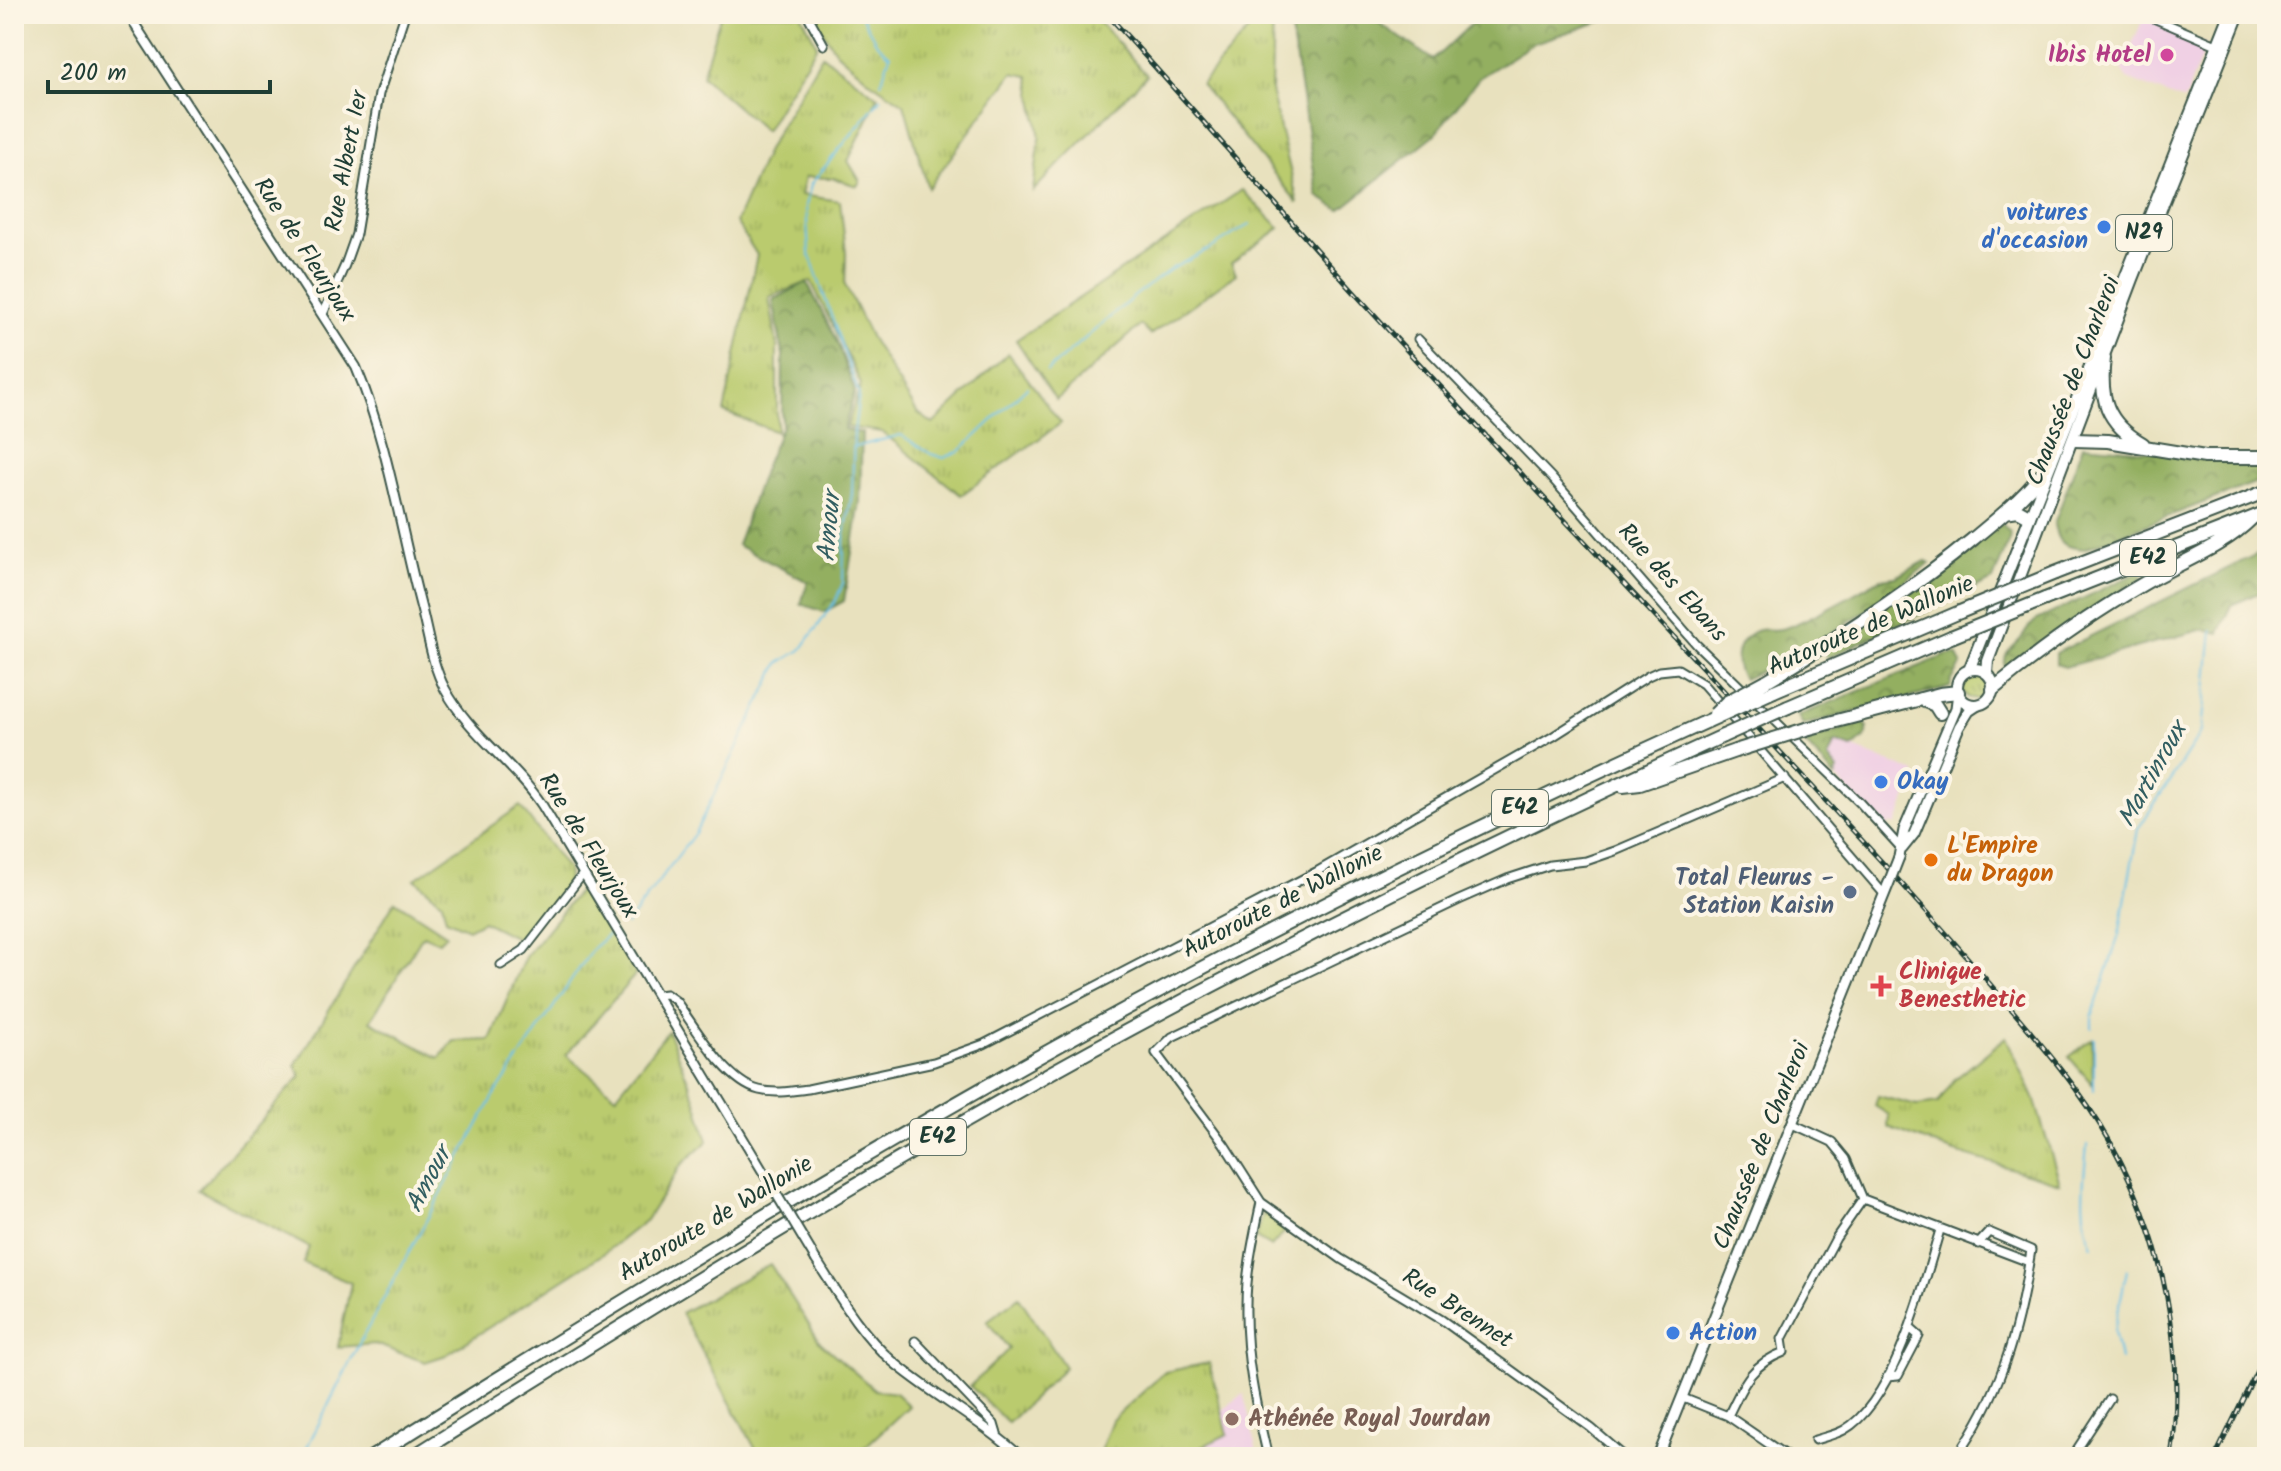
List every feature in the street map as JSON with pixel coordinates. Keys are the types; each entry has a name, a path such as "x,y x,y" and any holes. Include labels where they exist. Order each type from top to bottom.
{"highway":[{"path":"2104,358 2102,390 2106,406 2124,431 2149,448"},
{"path":"2074,440 2108,441 2205,457 2267,457"},
{"path":"1770,686 1956,553 2032,486 2053,456"},
{"name":"Autoroute de Wallonie","path":"372,1457 754,1222 1065,1042 1332,900 1598,770 1708,721 1727,702 2267,491"},
{"path":"2005,512 2018,510 2029,516"},
{"name":"Autoroute de Wallonie","path":"412,1457 669,1297 974,1116 1328,925 1608,788 1788,707 1951,637 2267,512"},
{"path":"1993,689 2090,615 2232,537 2252,518"},
{"path":"1608,788 1640,784 1806,729 1958,692"},
{"path":"1920,699 1935,705 1940,713"}],"main road":[{"name":"Chaussée de Charleroi","path":"1987,673 1988,661 2221,47 2230,14"},
{"name":"Chaussée de Charleroi","path":"1969,670 2221,47 2239,14"},
{"path":"2053,456 2063,444 2074,440"},
{"path":"2029,516 2037,534"},
{"path":"1969,670 1978,669 1987,673 1993,689"},
{"name":"N29","path":"1901,853 1914,834 1929,772 1956,708 1960,676 1969,670"},
{"name":"N29","path":"1922,802 1969,711 1988,700 1993,689"},
{"path":"1958,692 1965,702 1978,705"},
{"path":"1929,772 1944,723 1940,713"},
{"name":"Chaussée de Charleroi","path":"1658,1457 1901,853"}],"street":[{"name":"Rue de Fleurjoux","path":"128,14 356,367 368,395 443,686 459,712 526,782 857,1323 889,1359 997,1434 1021,1457"},
{"name":"Rue Albert Ier","path":"323,314 356,234 379,94 405,14"},
{"path":"807,14 824,45"},
{"path":"2151,17 2221,47"},
{"name":"Rue des Ebans","path":"1418,339 1551,477 1697,645 1860,803 1901,853"},
{"path":"658,995 666,994 676,1001 723,1064 742,1084 760,1091 808,1089 965,1052 1103,984 1316,872 1552,737 1648,676 1669,669 1688,672 1703,684 1886,889"},
{"path":"1268,1457 1254,1400 1246,1304 1251,1253 1261,1202 1224,1144 1156,1053 1164,1043 1323,963 1471,895 1550,865 1586,861 1615,851 1785,778"},
{"path":"501,965 524,950 583,874"},
{"path":"1793,1124 1832,1142 1846,1159 1863,1199 2029,1262"},
{"path":"1728,1416 1748,1374 1784,1352 1782,1339 1836,1238 1863,1199"},
{"name":"Rue Brennet","path":"1261,1202 1341,1259 1442,1320 1591,1428 1625,1457"},
{"path":"1815,1440 1844,1430 1857,1420 1887,1377 1898,1376 1919,1336 1911,1329 1940,1230"},
{"path":"1956,1457 2002,1377 2024,1298 2031,1250 1989,1232 1978,1244"},
{"name":"Rue de Fleurjoux","path":"915,1341 994,1424 997,1434"},
{"path":"1683,1398 1728,1416 1788,1457"},
{"path":"2072,1457 2110,1399"}],"shaded area":[{"path":"2143,19 2206,45 2184,101 2127,79 2121,70"},
{"path":"1836,741 1916,773 1896,826 1891,824 1884,829 1836,778 1838,770 1828,758"},
{"name":"Athénée Royal Jourdan","path":"1244,1394 1258,1457 1181,1457 1195,1437"}],"green space":[{"path":"721,14 801,14 817,45 765,131 702,76"},
{"path":"812,14 1092,14 1147,75 1033,191 1040,138 1029,76 1013,73 928,188 904,104 871,82 836,52"},
{"path":"1263,14 1273,14 1271,91 1298,203 1201,84"},
{"path":"1293,14 1366,14 1433,60 1482,14 1624,14 1534,43 1479,78 1434,135 1340,210 1318,196 1290,24"},
{"path":"822,55 878,97 848,161 860,181 857,186 833,178 805,177 801,195 840,201 846,253 845,285 871,338 917,412 933,424 1008,353 1061,423 961,495 882,432 847,427 861,384 811,281 769,297 777,345 777,432 724,412 757,255 736,222 768,148"},
{"path":"1242,190 1280,228 1231,263 1236,274 1150,335 1141,325 1056,400 1016,340"},
{"path":"807,282 838,344 855,391 844,429 862,433 860,502 844,601 824,612 801,604 808,582 737,545 782,426 783,355 773,300"},
{"path":"2083,445 2267,462 2267,478 2084,549 2071,547 2060,541 2054,524"},
{"path":"2002,524 2010,533 2009,540 1993,580 1830,657 1826,656 1824,649"},
{"path":"2267,549 2267,589 2232,605 2219,633 2204,629 2065,667 2056,664 2056,653"},
{"path":"1926,561 1930,563 1810,647 1744,679 1741,675 1737,654 1741,643 1750,634 1785,628 1881,579 1896,577"},
{"path":"2139,572 2143,576 2138,582 2012,668 2005,668 2008,652 2037,620"},
{"path":"1957,654 1962,664 1951,687 1803,725 1798,716 1947,655"},
{"path":"1975,673 1984,677 1988,686 1984,695 1975,699 1966,695 1962,686 1966,677"},
{"path":"1863,722 1867,727 1866,736 1852,748 1835,742 1828,758 1838,770 1835,777 1804,742"},
{"path":"520,806 568,870 567,885 522,941 483,921 468,929 446,919 442,902 415,879"},
{"path":"582,887 636,974 566,1055 616,1096 668,1031 695,1098 708,1141 681,1165 646,1220 603,1254 446,1355 425,1362 375,1344 338,1347 351,1283 303,1263 309,1247 199,1190 301,1076 295,1066 395,901 446,934 439,942 423,935 370,1021 439,1058 454,1041 490,1040 525,957"},
{"path":"2006,1037 2034,1098 2060,1183 1955,1152 1888,1127 1889,1115 1875,1106 1878,1096 1917,1106 1938,1103 1954,1080"},
{"path":"2092,1039 2093,1085 2069,1057"},
{"path":"1264,1210 1289,1227 1271,1247 1256,1238"},
{"path":"770,1264 820,1342 875,1390 895,1393 909,1406 854,1457 760,1457 681,1313"},
{"path":"1019,1297 1065,1367 1008,1423 970,1386 1009,1349 987,1321"},
{"path":"1209,1363 1228,1434 1201,1447 1199,1457 1098,1457 1112,1420 1165,1372"}],"waterway":[{"name":"Amour","path":"860,14 876,42 890,55 881,83"},
{"name":"Amour","path":"626,925 695,833 779,663 801,650 836,600 843,583 844,539 852,494 859,394 809,253 806,206 811,184 881,98"},
{"path":"1047,371 1171,269 1250,224"},
{"path":"855,447 901,435 931,454 944,458 960,451 1027,387"},
{"name":"Martinroux","path":"2260,403 2267,394"},
{"name":"Martinroux","path":"2092,1028 2092,1017 2119,935 2138,829 2202,731 2212,630"},
{"name":"Amour","path":"302,1457 359,1344 494,1096 593,948 609,934"},
{"name":"Martinroux","path":"2094,1038 2094,1090"},
{"name":"Martinroux","path":"2087,1145 2083,1209 2092,1246"},
{"name":"Martinroux","path":"2120,1360 2114,1331 2127,1270"}],"railway":[{"path":"1107,14 1386,328 1909,891 2072,1084 2100,1124 2130,1181 2157,1257 2167,1296 2176,1377 2171,1457"},
{"path":"2215,1457 2267,1350"}],"place":[{"name":"Ibis Hotel","path":"2167,55"},
{"name":"voitures d'occasion","path":"2104,227"},
{"name":"Okay","path":"1881,782"},
{"name":"L'Empire du Dragon","path":"1931,860"},
{"name":"Total Fleurus - Station Kaisin","path":"1850,892"},
{"name":"Clinique Benesthetic","path":"1881,986"},
{"name":"Action","path":"1673,1333"},
{"name":"Athénée Royal Jourdan","path":"1232,1419"}]}
